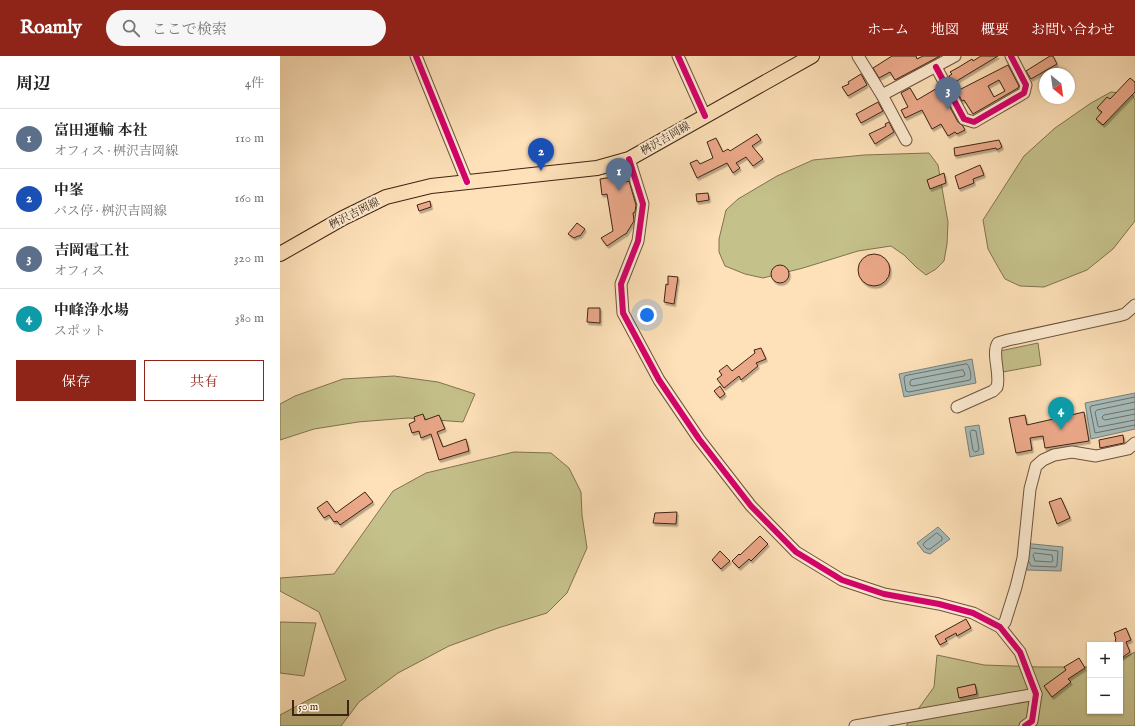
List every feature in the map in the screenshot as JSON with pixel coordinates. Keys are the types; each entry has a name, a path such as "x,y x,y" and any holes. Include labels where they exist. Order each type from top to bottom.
{"main road":[{"name":"桝沢吉岡線","path":"280,254 343,218 386,197 431,186 597,168 629,159 812,56"}],"street":[{"path":"416,56 467,182"},
{"path":"678,56 705,116"},
{"path":"858,56 882,95 906,140"},
{"path":"882,95 955,56"},
{"path":"936,67 964,119 974,122 1024,93 1026,85 1011,56"},
{"path":"629,159 643,204 638,241 621,284 623,313 658,380 699,439 751,506 796,552 842,580 884,594 939,604 973,613 1000,627 1020,652 1036,694 1032,721 1025,726"},
{"path":"957,407 992,391 997,387 998,376 995,350 998,343 1118,316 1125,314 1135,305"},
{"path":"1000,627 1005,622 1023,558 1030,489 1036,466 1043,460 1054,455 1072,452 1096,456 1128,449 1135,443"},
{"path":"855,726 1036,694"}],"shaded area":[{"path":"1111,92 1132,94 1135,100 1135,221 1113,249 1087,270 1044,287 1020,286 1005,279 988,249 983,220 1024,156 1055,128 1091,103"},
{"path":"929,153 938,165 948,222 947,244 944,261 936,269 926,275 904,255 891,246 858,251 803,268 763,278 745,274 725,266 719,252 719,239 726,210 738,199 777,176 813,160 864,155"},
{"path":"1038,343 1041,365 1003,372 1000,351"},
{"path":"394,376 438,382 475,394 463,422 408,418 358,422 314,429 280,440 280,404 295,396 343,379"},
{"path":"514,452 551,453 569,468 581,492 582,515 587,548 567,593 547,613 498,628 449,646 398,673 359,702 341,726 280,726 280,715 346,680 319,612 280,591 280,578 334,574 393,491 426,473"},
{"path":"280,622 316,623 304,676 280,673"},
{"path":"1135,652 1135,726 906,726 934,687 937,655 984,665 1087,667 1087,714 1123,714 1123,658"}],"water":[{"path":"972,359 976,383 904,397 899,374"},
{"path":"1135,393 1135,429 1091,439 1085,403"},
{"path":"979,425 984,454 970,457 965,427"},
{"path":"938,527 950,539 930,554 924,552 917,543"},
{"path":"1023,543 1063,547 1061,571 1027,570"}],"building":[{"path":"892,56 916,56 917,59 923,56 940,56 895,80 890,72 879,78 873,68"},
{"path":"981,56 998,56 955,82 959,90 1008,65 1019,86 973,114 964,100 962,101 949,76 952,74 950,72 972,59 973,61","holes":["999,80 1005,91 994,97 988,86"]},
{"path":"1050,56 1053,56 1057,64 1050,68 1039,68 1039,74 1031,79 1026,71"},
{"path":"861,74 867,85 848,96 842,87 849,84 848,82"},
{"path":"1130,78 1135,82 1135,92 1103,125 1096,119 1102,112 1097,108 1107,97 1110,99"},
{"path":"939,87 958,122 965,130 957,134 955,132 948,136 941,124 932,129 922,110 905,118 901,110 908,107 901,93 910,88 917,100"},
{"path":"878,102 883,111 861,123 856,114"},
{"path":"889,122 894,132 875,144 869,134 886,126 885,124"},
{"path":"757,134 761,140 752,146 763,159 753,166 746,157 736,163 740,168 733,173 727,163 697,178 690,163 697,160 700,164 713,158 707,142 716,138 723,152 728,149 730,151"},
{"path":"999,140 1002,147 997,150 996,148 955,156 954,148"},
{"path":"980,165 984,175 973,179 974,183 959,189 955,176"},
{"path":"944,173 946,183 930,189 927,180"},
{"path":"625,175 626,182 629,181 636,205 635,212 633,213 634,221 626,234 607,246 601,238 613,231 607,194 602,195 600,179"},
{"path":"708,193 709,200 697,202 696,194"},
{"path":"430,201 431,207 419,211 417,205"},
{"path":"577,223 585,229 580,236 574,238 568,234"},
{"path":"874,254 880,255 887,261 890,270 889,276 883,283 874,286 868,285 861,279 858,270 859,264 865,257"},
{"path":"780,265 786,268 789,274 786,280 780,283 774,280 771,274 774,268"},
{"path":"668,276 678,277 674,304 664,302 666,284 668,285"},
{"path":"588,308 600,308 600,323 587,322"},
{"path":"761,348 766,359 756,363 758,366 741,380 739,376 724,388 717,379 722,375 719,371 727,365 732,371 755,353 754,350"},
{"path":"720,386 725,394 720,398 714,391"},
{"path":"1084,412 1089,441 1045,448 1043,436 1030,438 1032,450 1016,453 1009,418 1025,415 1027,425"},
{"path":"423,414 425,420 439,415 445,429 437,432 443,447 466,439 469,451 439,460 431,434 421,438 419,431 412,433 409,424 415,421 414,417"},
{"path":"1123,435 1124,443 1100,448 1099,440"},
{"path":"365,492 373,502 340,525 337,521 334,522 329,515 324,518 317,508 327,501 336,513"},
{"path":"1061,498 1070,518 1057,524 1049,502"},
{"path":"677,512 676,524 653,523 655,513"},
{"path":"760,536 768,544 751,561 749,559 739,568 732,561"},
{"path":"720,551 730,561 721,569 712,560"},
{"path":"966,619 971,628 957,636 956,633 945,639 947,641 940,645 935,636"},
{"path":"1126,628 1131,640 1126,642 1130,652 1123,657 1123,642 1116,642 1114,633"},
{"path":"1079,658 1085,668 1068,679 1071,682 1052,697 1044,686 1066,670 1064,667"},
{"path":"975,684 977,694 959,698 957,688"}],"cycle path":[{"path":"416,56 467,182"},
{"path":"678,56 705,116"},
{"path":"936,67 964,119 974,122 1024,93 1026,85 1011,56"},
{"path":"629,159 643,204 638,241 621,284 623,313 659,380 699,439 751,506 796,552 842,580 884,594 939,604 973,613 1000,627 1020,652 1036,694 1032,721 1025,726"}],"place":[{"name":"吉岡電工社","path":"948,110"},
{"name":"中峯","path":"541,171"},
{"name":"富田運輸 本社","path":"619,191"},
{"name":"中峰浄水場","path":"1061,430"}]}
